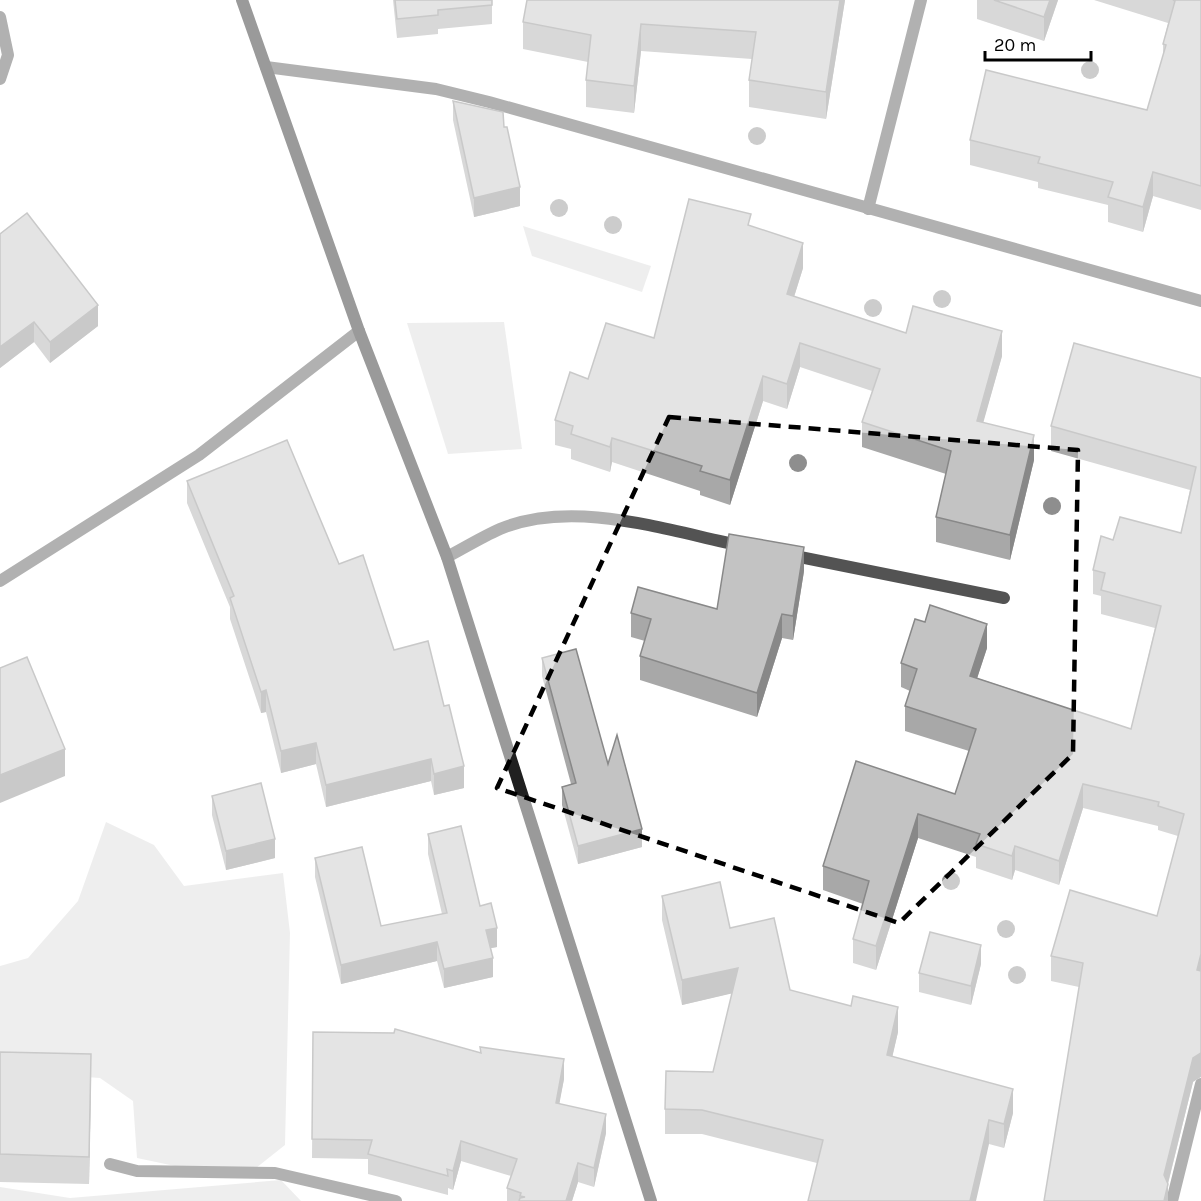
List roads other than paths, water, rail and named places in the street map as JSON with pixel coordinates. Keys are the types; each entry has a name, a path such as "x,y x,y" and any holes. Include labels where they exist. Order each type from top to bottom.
{"street":[{"path":"242,0 359,331 447,557 651,1201"},
{"path":"868,209 921,0"},
{"path":"0,17 8,55 0,79"},
{"path":"266,67 436,89 1201,301"},
{"path":"0,581 199,455 359,331"},
{"path":"447,557 500,529 536,519 571,515 598,517 1004,598"},
{"path":"1172,1201 1201,1084"},
{"path":"110,1164 137,1171 275,1173 396,1201"}]}
